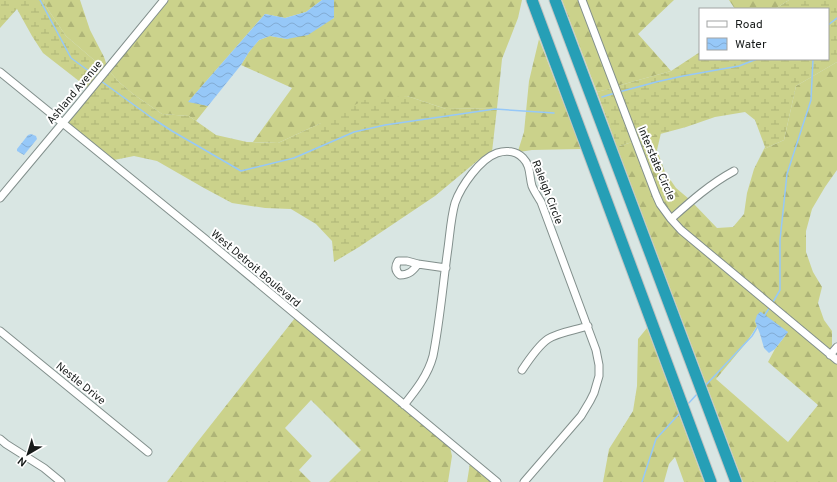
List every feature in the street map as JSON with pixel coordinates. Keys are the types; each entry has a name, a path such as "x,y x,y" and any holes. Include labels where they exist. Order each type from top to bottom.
{"highway":[{"path":"532,0 712,482"},
{"path":"555,0 736,482"}],"street":[{"name":"Ashland Avenue","path":"0,198 164,0"},
{"name":"Interstate Circle","path":"582,0 660,204 681,230 837,360"},
{"name":"West Detroit Boulevard","path":"0,72 63,122 497,482"},
{"name":"Raleigh Circle","path":"404,405 420,385 433,356 454,210 459,195 466,182 483,162 494,154 507,151 517,154 522,157 528,165 532,186 541,202 588,326 599,365 599,376 594,393 581,416 524,482"},
{"path":"671,219 713,183 734,171"},
{"path":"418,264 446,268"},
{"path":"522,370 543,342 549,338 588,326"},
{"name":"Nestle Drive","path":"0,331 148,452"},
{"path":"830,355 837,347"},
{"path":"0,439 44,468 61,482"}],"green space":[{"path":"0,0 43,0 66,36 94,60 105,67 88,88 43,53 17,9 0,28"},
{"path":"43,0 80,0 90,30 107,66 105,67 94,60 66,36"},
{"path":"167,0 322,0 306,12 285,18 265,14 189,101 208,106 196,121 189,116 162,114 133,94 109,71"},
{"path":"334,0 522,0 518,18 502,59 497,108 446,109 407,96 319,124 278,143 253,142 292,88 241,65 259,40 270,36 287,39 334,18"},
{"path":"562,0 579,0 612,88 597,92"},
{"path":"585,0 674,0 638,34 671,71 617,86"},
{"path":"729,0 789,0 777,8 734,8"},
{"path":"789,0 837,0 837,62 796,86 784,140 764,149 765,147 755,120 745,112 715,117 686,127 638,140 617,86 671,71 699,53 699,60 829,60 829,8 777,8"},
{"path":"539,39 581,149 518,151 524,132 529,81"},
{"path":"837,62 837,170 812,209 806,231 806,252 813,272 822,287 818,303 824,320 832,331 832,345 830,350 683,228 675,219 693,203 717,228 733,227 744,214 747,193 754,169 764,149 784,140 796,86"},
{"path":"109,71 133,94 162,114 189,116 216,135 247,142 278,143 319,124 364,100 407,96 446,109 497,108 492,152 485,157 482,157 435,196 334,262 332,241 316,224 291,209 265,208 232,203 157,161 134,156 114,160 67,122"},
{"path":"612,88 632,142 617,147 597,92"},
{"path":"661,133 657,150 665,172 676,188 689,199 672,215 659,194 638,140"},
{"path":"632,142 654,197 679,232 837,364 837,482 743,482 617,147","holes":["755,321 788,332 775,349 768,362 818,405 788,442 716,379 746,343 757,326"]},
{"path":"295,318 450,447 452,456 448,482 329,482 361,450 311,400 285,428 312,456 299,470 311,482 167,482"},
{"path":"647,328 704,482 684,482 675,457 669,464 664,482 603,482 609,449 633,411 637,386 638,339"},
{"path":"470,463 492,482 467,482"}],"water":[{"path":"322,0 334,0 334,18 308,35 287,39 270,36 259,40 208,106 188,102 265,14 285,18 306,12"},
{"path":"31,134 36,136 37,139 24,155 17,151 17,149 28,135"},
{"path":"760,312 788,332 775,349 769,353 764,348 755,321"}],"waterway":[{"path":"40,0 71,58 97,77"},
{"path":"829,24 837,18"},
{"path":"619,92 683,76 739,66 754,60"},
{"path":"773,302 780,290 780,240 787,174 811,100 813,60"},
{"path":"101,81 172,131 241,171 294,158 354,132 385,125 495,109 554,113"},
{"path":"602,97 615,93"},
{"path":"764,316 770,307"},
{"path":"705,386 752,336 758,326"},
{"path":"687,405 698,393"},
{"path":"642,482 656,439 681,412"}]}
